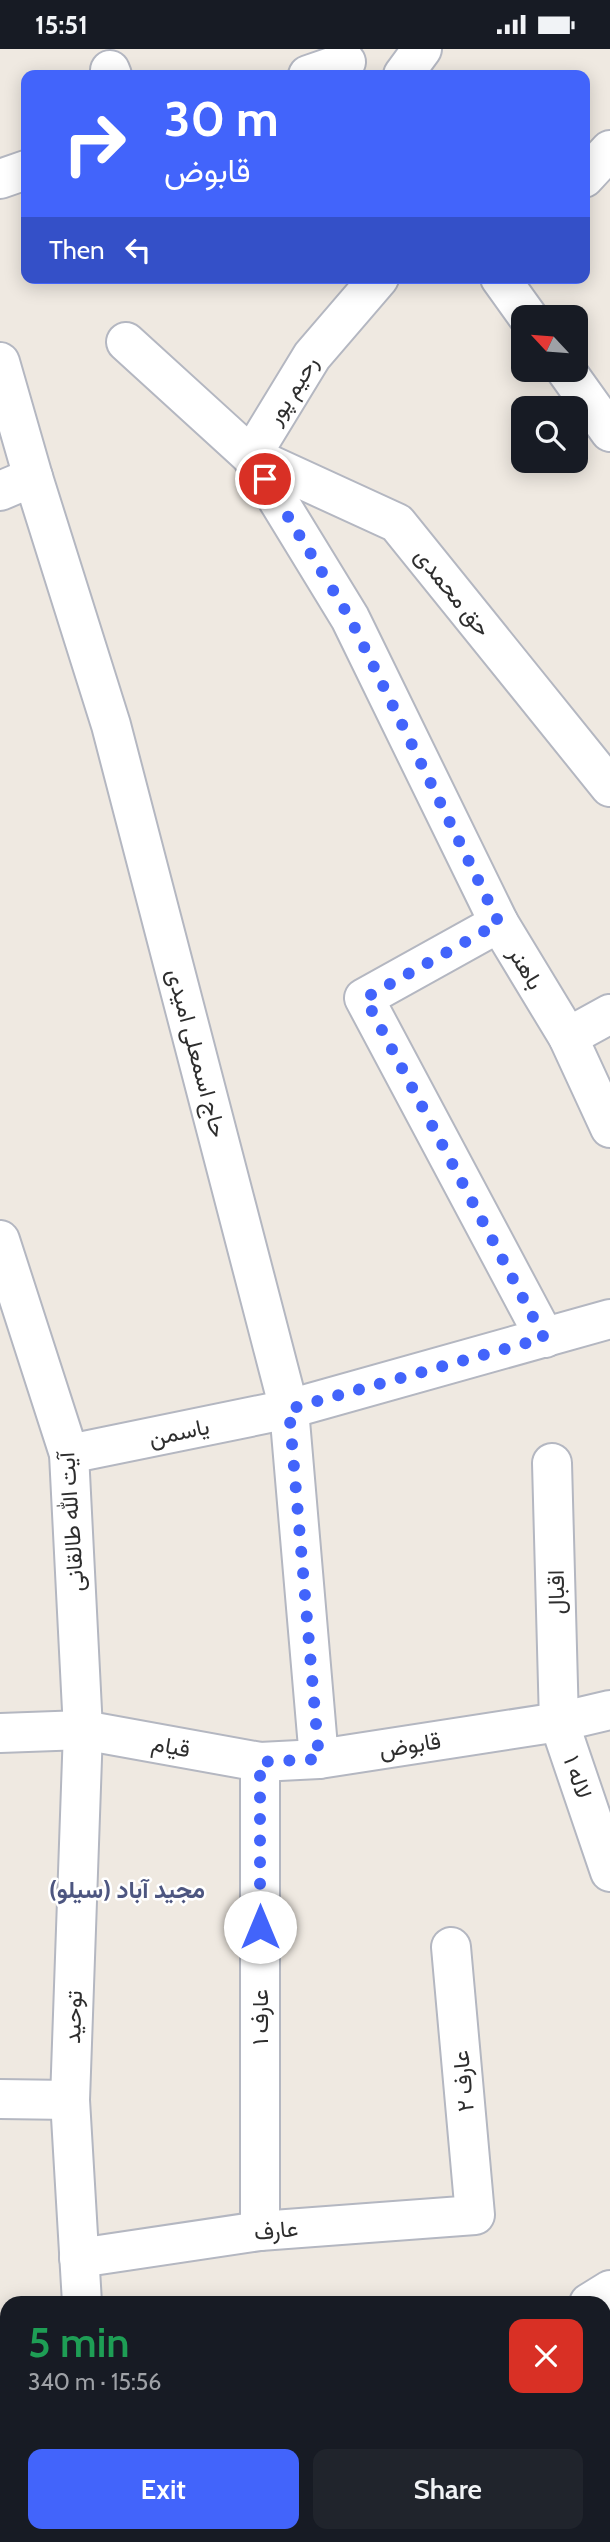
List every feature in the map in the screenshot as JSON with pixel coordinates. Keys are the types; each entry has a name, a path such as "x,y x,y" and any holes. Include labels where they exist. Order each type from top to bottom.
{"street":[{"path":"407,70 422,49"},
{"path":"323,70 346,62"},
{"path":"590,172 610,150"},
{"path":"0,179 21,172"},
{"name":"رحیم پور","path":"251,456 312,356 374,284"},
{"path":"504,284 519,305"},
{"path":"126,342 251,456"},
{"name":"حاج اسمعلی امیدی","path":"0,362 17,484 111,725 289,1409 319,1759"},
{"path":"574,382 610,432"},
{"name":"باهنر","path":"251,456 350,618 499,923 568,1037 610,1128"},
{"name":"حق محمدی","path":"251,456 397,523 610,787"},
{"path":"499,923 365,998 544,1338"},
{"path":"568,1037 610,1014"},
{"name":"آیت الله طالقانی","path":"0,1240 69,1454 83,1730"},
{"path":"289,1409 610,1319"},
{"name":"یاسمن","path":"69,1454 289,1409"},
{"name":"اقبال","path":"552,1463 559,1722"},
{"path":"559,1722 610,1710"},
{"name":"قابوض","path":"260,1762 319,1759 559,1722"},
{"name":"لاله ۱","path":"559,1722 610,1872"},
{"name":"قیام","path":"0,1733 83,1730 260,1762"},
{"name":"توحید","path":"82,2296 70,2100 83,1730"},
{"name":"عارف ۱","path":"260,1762 260,2231"},
{"name":"عارف ۲","path":"451,1947 475,2215"},
{"path":"0,2099 70,2100"},
{"name":"عارف","path":"79,2258 260,2231 475,2215"}],"district":[{"name":"(مجید آباد (سیلو","path":"127,1890"}],"route":[{"path":"260,1927 260,1762 319,1759 289,1409 544,1338 365,998 499,923 350,618 265,479"}]}
